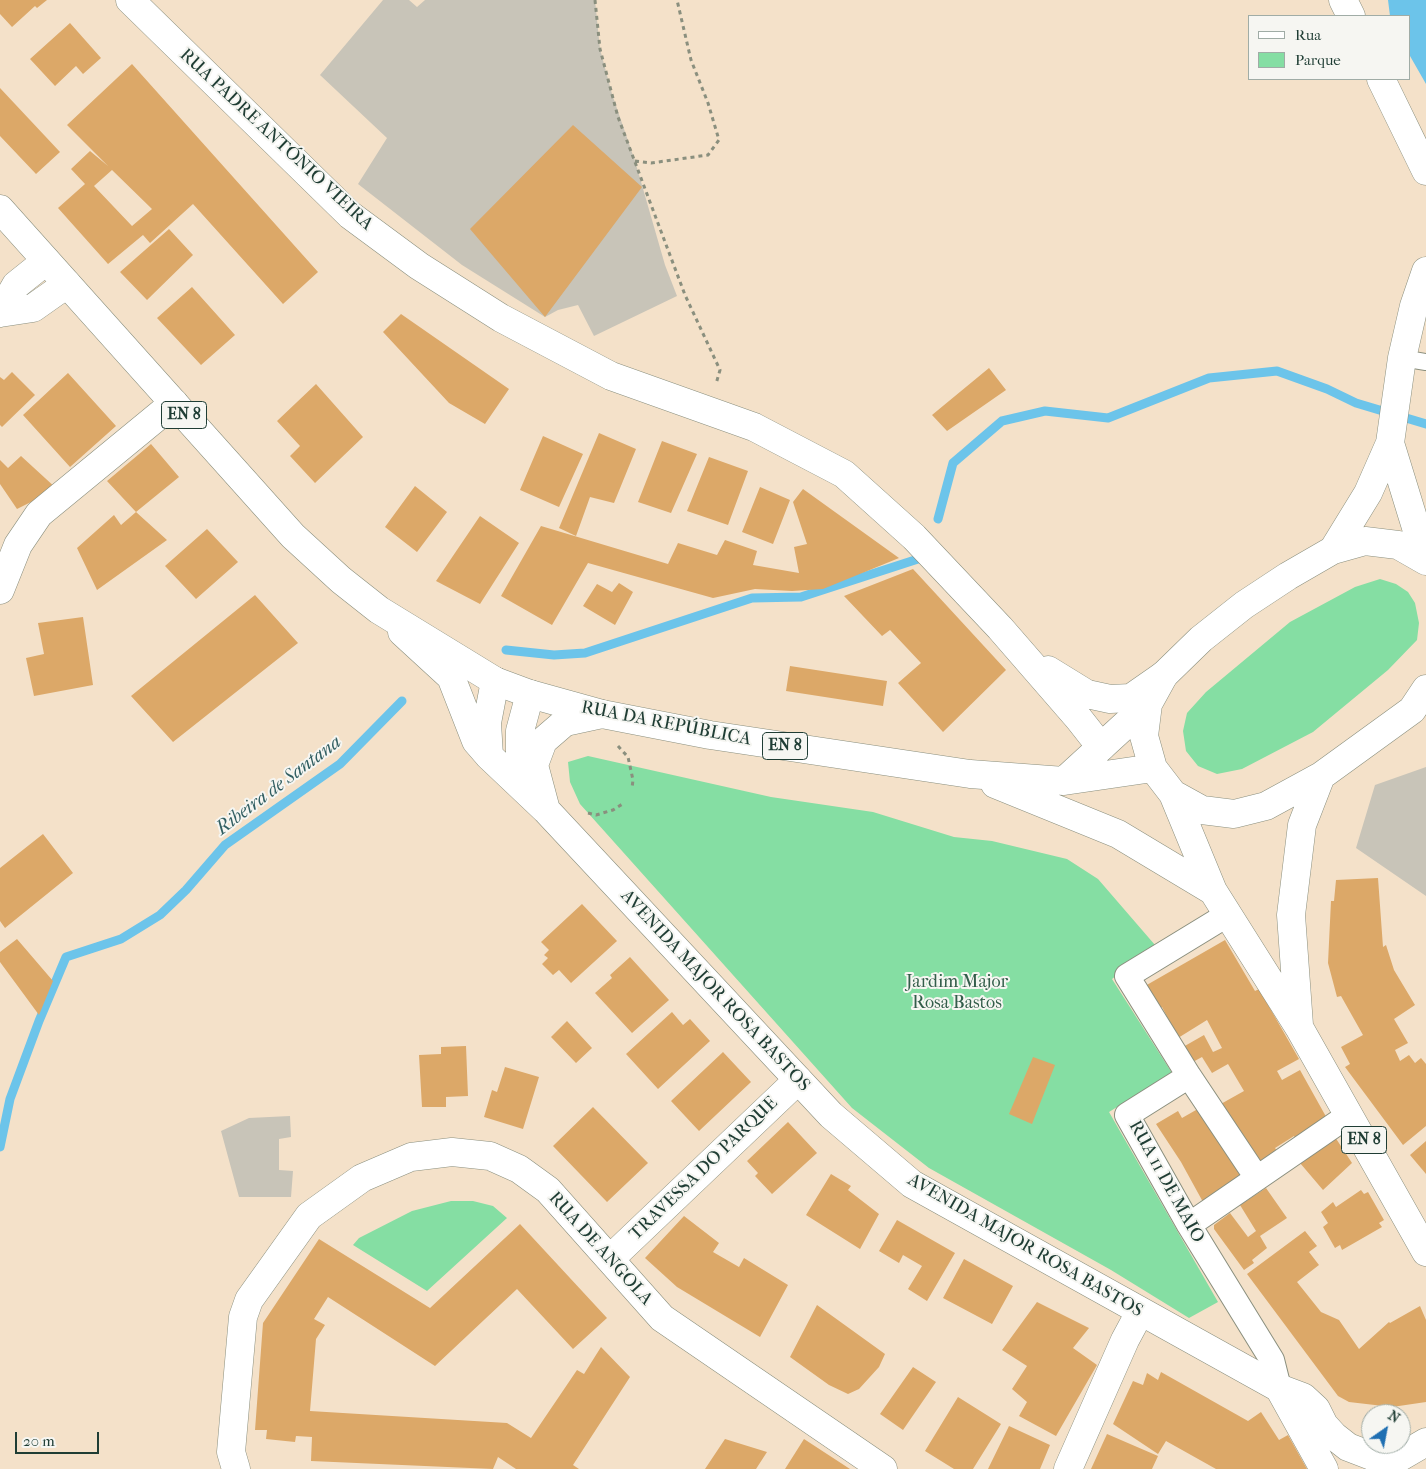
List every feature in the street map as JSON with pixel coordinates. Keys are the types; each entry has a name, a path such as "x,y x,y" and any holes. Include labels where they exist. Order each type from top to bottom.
{"street":[{"name":"RUA PADRE ANTÓNIO VIEIRA","path":"130,0 350,215 419,266 501,318 611,376 754,427 844,474 914,537 1025,656 1100,747"},
{"path":"1343,0 1350,15"},
{"path":"1381,80 1426,171"},
{"name":"EN 8","path":"0,209 293,536 341,580 379,610"},
{"path":"46,260 16,284 0,313 33,308 67,284"},
{"path":"1333,550 1368,493 1390,444 1414,360 1414,306 1426,271"},
{"path":"0,590 18,545 39,514 174,403"},
{"path":"1390,444 1426,561"},
{"path":"1064,781 1148,704 1164,675 1201,639 1244,605 1333,550 1365,541 1398,545 1426,561"},
{"path":"379,610 451,677 476,741 489,756 546,810"},
{"name":"RUA DA REPÚBLICA","path":"379,610 495,681 530,694 602,714 710,735 970,774 1064,781 1153,768"},
{"name":"RUA PADRE ANTÓNIO VIEIRA","path":"1025,656 1087,694 1110,699 1131,698 1164,675"},
{"path":"489,756 487,723 495,681"},
{"path":"530,694 520,731 520,772 546,810"},
{"path":"1173,794 1202,810 1234,814 1266,806 1321,776 1421,703"},
{"path":"1148,704 1144,736 1153,768 1173,794 1213,891 1300,1030"},
{"path":"546,810 534,765 543,741 565,722 602,714"},
{"path":"970,774 1118,834 1213,891"},
{"path":"1300,1030 1291,915 1302,826 1321,776"},
{"name":"AVENIDA MAJOR ROSA BASTOS","path":"546,810 831,1115 912,1184 1279,1388 1303,1397 1316,1409 1324,1425 1348,1447 1386,1466 1426,1442"},
{"path":"1228,915 1127,976 1189,1076 1257,1178"},
{"name":"EN 8","path":"1300,1030 1426,1252"},
{"name":"RUA 11 DE MAIO","path":"1189,1076 1127,1115 1189,1225 1272,1360 1279,1388"},
{"name":"TRAVESSA DO PARQUE","path":"610,1259 798,1080"},
{"path":"1189,1225 1349,1115"},
{"name":"RUA DE ANGOLA","path":"236,1469 230,1452 243,1317 249,1300 309,1216 362,1178 411,1157 452,1152 490,1156 519,1169 548,1190 662,1318 883,1469"},
{"path":"1068,1469 1125,1340 1140,1312"},
{"path":"1279,1388 1324,1469"}],"path":[{"path":"595,0 600,49 618,117 686,295 720,370 708,410"},
{"path":"635,161 651,163 708,155 719,140 708,104 691,60 677,0"},
{"path":"617,746 628,757 633,780 632,788"},
{"path":"587,812 596,814 613,810 624,803"}],"shaded area":[{"path":"383,0 409,0 417,7 425,0 595,0 600,49 612,94 635,161 665,265 677,296 594,336 578,305 558,310 545,317 462,265 358,184 387,138 320,75"},
{"path":"1426,767 1426,896 1356,848 1375,785"},
{"path":"290,1116 291,1137 279,1139 279,1170 293,1171 291,1197 239,1197 221,1131 249,1118"}],"green space":[{"path":"1380,579 1396,584 1408,592 1415,603 1419,623 1417,640 1388,670 1313,732 1242,769 1217,774 1198,766 1186,751 1183,731 1187,713 1206,692 1290,622 1355,587"},
{"name":"Jardim Major Rosa Bastos","path":"588,756 771,797 873,812 954,837 992,841 1067,859 1098,879 1155,945 1112,979 1172,1073 1109,1112 1218,1302 1189,1318 1111,1270 929,1168 852,1108 580,804 570,782 568,762"},
{"path":"451,1201 473,1201 493,1206 507,1218 427,1291 353,1245 359,1238 412,1211"}],"water":[{"path":"1388,0 1426,0 1426,84 1411,58 1411,15 1390,15"}],"building":[{"path":"0,0 47,0 37,8 35,6 12,27 0,14"},
{"path":"70,23 101,58 83,74 76,66 55,86 30,59"},
{"path":"132,64 318,272 283,304 193,204 150,243 143,235 108,264 58,208 85,184 71,169 90,151 108,166 67,125","holes":["112,170 152,209 132,226 94,186"]},
{"path":"0,88 60,152 36,174 0,136"},
{"path":"573,125 642,187 545,317 470,229"},
{"path":"169,229 193,255 147,300 120,272"},
{"path":"192,287 235,335 201,365 157,318"},
{"path":"401,314 509,389 485,424 449,403 383,332"},
{"path":"989,368 1006,390 947,431 932,415"},
{"path":"12,372 35,395 2,427 0,425 0,377 4,380"},
{"path":"68,373 116,426 70,467 23,415"},
{"path":"316,384 363,437 315,483 290,456 300,446 277,421"},
{"path":"599,433 636,449 614,503 590,497 576,536 559,528"},
{"path":"543,436 583,454 559,507 520,490"},
{"path":"662,441 697,454 671,513 638,502"},
{"path":"151,444 179,477 136,512 107,481"},
{"path":"21,456 57,489 17,509 0,484 0,460 8,468"},
{"path":"709,457 748,471 728,525 687,511"},
{"path":"415,486 447,512 417,552 385,527"},
{"path":"760,487 790,500 773,544 742,532"},
{"path":"803,489 899,558 823,589 792,591 755,589 713,598 588,563 552,625 501,596 541,526 668,564 678,543 717,555 725,540 757,551 753,565 799,573 794,547 807,544 793,502"},
{"path":"136,512 167,540 97,590 77,548 114,515 121,525"},
{"path":"480,516 519,543 480,604 436,581"},
{"path":"207,529 238,562 196,599 165,566"},
{"path":"913,569 1006,670 943,732 898,683 921,663 890,630 882,636 844,596"},
{"path":"619,583 633,592 615,625 583,606 597,584 612,592"},
{"path":"255,595 298,643 173,742 131,696"},
{"path":"83,617 93,685 34,696 26,658 44,654 38,623"},
{"path":"790,666 887,681 883,706 786,691"},
{"path":"43,834 73,873 5,928 0,921 0,868"},
{"path":"1378,878 1383,947 1386,945 1394,970 1415,1005 1394,1019 1408,1043 1395,1050 1400,1061 1409,1055 1415,1063 1421,1058 1426,1064 1426,1126 1403,1145 1345,1067 1350,1064 1341,1047 1363,1035 1341,996 1337,997 1328,963 1331,901 1334,901 1336,880"},
{"path":"582,904 617,941 571,983 559,970 553,975 542,964 548,958 544,955 549,950 541,942"},
{"path":"17,939 53,981 39,1015 0,962 0,952"},
{"path":"1225,940 1255,991 1259,989 1299,1059 1277,1071 1282,1080 1300,1070 1329,1122 1296,1140 1294,1136 1275,1148 1277,1151 1257,1165 1219,1105 1244,1091 1228,1064 1212,1073 1202,1057 1191,1063 1183,1047 1204,1035 1213,1052 1222,1048 1207,1020 1178,1038 1162,1007 1158,1009 1145,986"},
{"path":"630,957 669,1000 632,1033 595,993 612,978 610,975"},
{"path":"672,1012 683,1025 690,1019 710,1041 658,1089 626,1054"},
{"path":"567,1021 592,1048 576,1063 551,1037"},
{"path":"466,1046 468,1096 446,1097 446,1107 422,1107 419,1055 441,1054 441,1047"},
{"path":"723,1052 751,1082 699,1131 671,1101"},
{"path":"1033,1057 1055,1065 1032,1124 1009,1114"},
{"path":"505,1067 539,1077 523,1129 484,1117 492,1090 497,1092"},
{"path":"1203,1106 1247,1171 1203,1202 1181,1162 1156,1124 1178,1111 1182,1118"},
{"path":"593,1107 648,1163 607,1202 553,1146"},
{"path":"788,1122 817,1153 772,1194 755,1176 758,1173 747,1161"},
{"path":"1335,1137 1352,1163 1323,1190 1300,1163"},
{"path":"1426,1141 1426,1174 1410,1155"},
{"path":"831,1174 851,1186 848,1190 879,1214 860,1249 806,1215"},
{"path":"1266,1188 1287,1218 1260,1236 1267,1248 1252,1260 1254,1263 1244,1270 1214,1229 1214,1225 1230,1213 1248,1237 1256,1231 1240,1205"},
{"path":"1361,1190 1364,1194 1368,1192 1384,1220 1379,1223 1382,1227 1342,1250 1340,1245 1335,1248 1323,1227 1328,1223 1321,1212 1333,1202 1336,1207"},
{"path":"684,1216 719,1243 713,1252 739,1267 744,1258 788,1285 760,1337 677,1287 645,1258"},
{"path":"897,1220 955,1253 927,1301 908,1289 922,1266 903,1255 899,1263 879,1251"},
{"path":"520,1224 607,1318 573,1349 517,1289 435,1366 328,1297 314,1319 325,1325 316,1339 310,1411 507,1423 531,1438 577,1370 584,1374 601,1347 630,1377 573,1465 579,1469 516,1469 498,1457 493,1469 311,1461 312,1437 296,1436 295,1442 266,1439 267,1430 255,1430 263,1323 319,1239 430,1308"},
{"path":"1305,1231 1317,1246 1309,1252 1319,1265 1297,1282 1321,1312 1339,1320 1359,1349 1389,1322 1420,1306 1426,1320 1426,1402 1411,1404 1366,1404 1349,1402 1338,1396 1247,1274"},
{"path":"964,1259 1013,1286 992,1324 943,1298"},
{"path":"1037,1302 1089,1328 1073,1348 1097,1365 1056,1436 1019,1416 1027,1402 1012,1389 1027,1366 1002,1350"},
{"path":"817,1305 885,1354 879,1367 859,1389 848,1394 829,1385 790,1357"},
{"path":"913,1367 936,1382 903,1430 880,1414"},
{"path":"1161,1372 1248,1421 1261,1412 1279,1440 1288,1435 1307,1469 1216,1469 1166,1441 1158,1454 1113,1424 1133,1381 1143,1385 1147,1373 1158,1380"},
{"path":"958,1397 1001,1424 973,1469 954,1469 925,1451"},
{"path":"1009,1426 1050,1445 1040,1469 988,1469"},
{"path":"1107,1434 1158,1456 1152,1469 1091,1469"},
{"path":"725,1439 767,1452 756,1469 705,1469"},
{"path":"804,1439 850,1469 785,1469"}],"waterway":[{"path":"938,519 953,463 1002,421 1045,411 1108,418 1209,378 1277,371 1327,389 1356,403 1426,424"},
{"path":"506,650 554,655 585,653 752,598 801,597 918,559"},
{"name":"Ribeira de Santana","path":"0,1147 10,1099 39,1021 66,957 121,939 160,915 186,890 225,845 340,764 402,701"}]}
